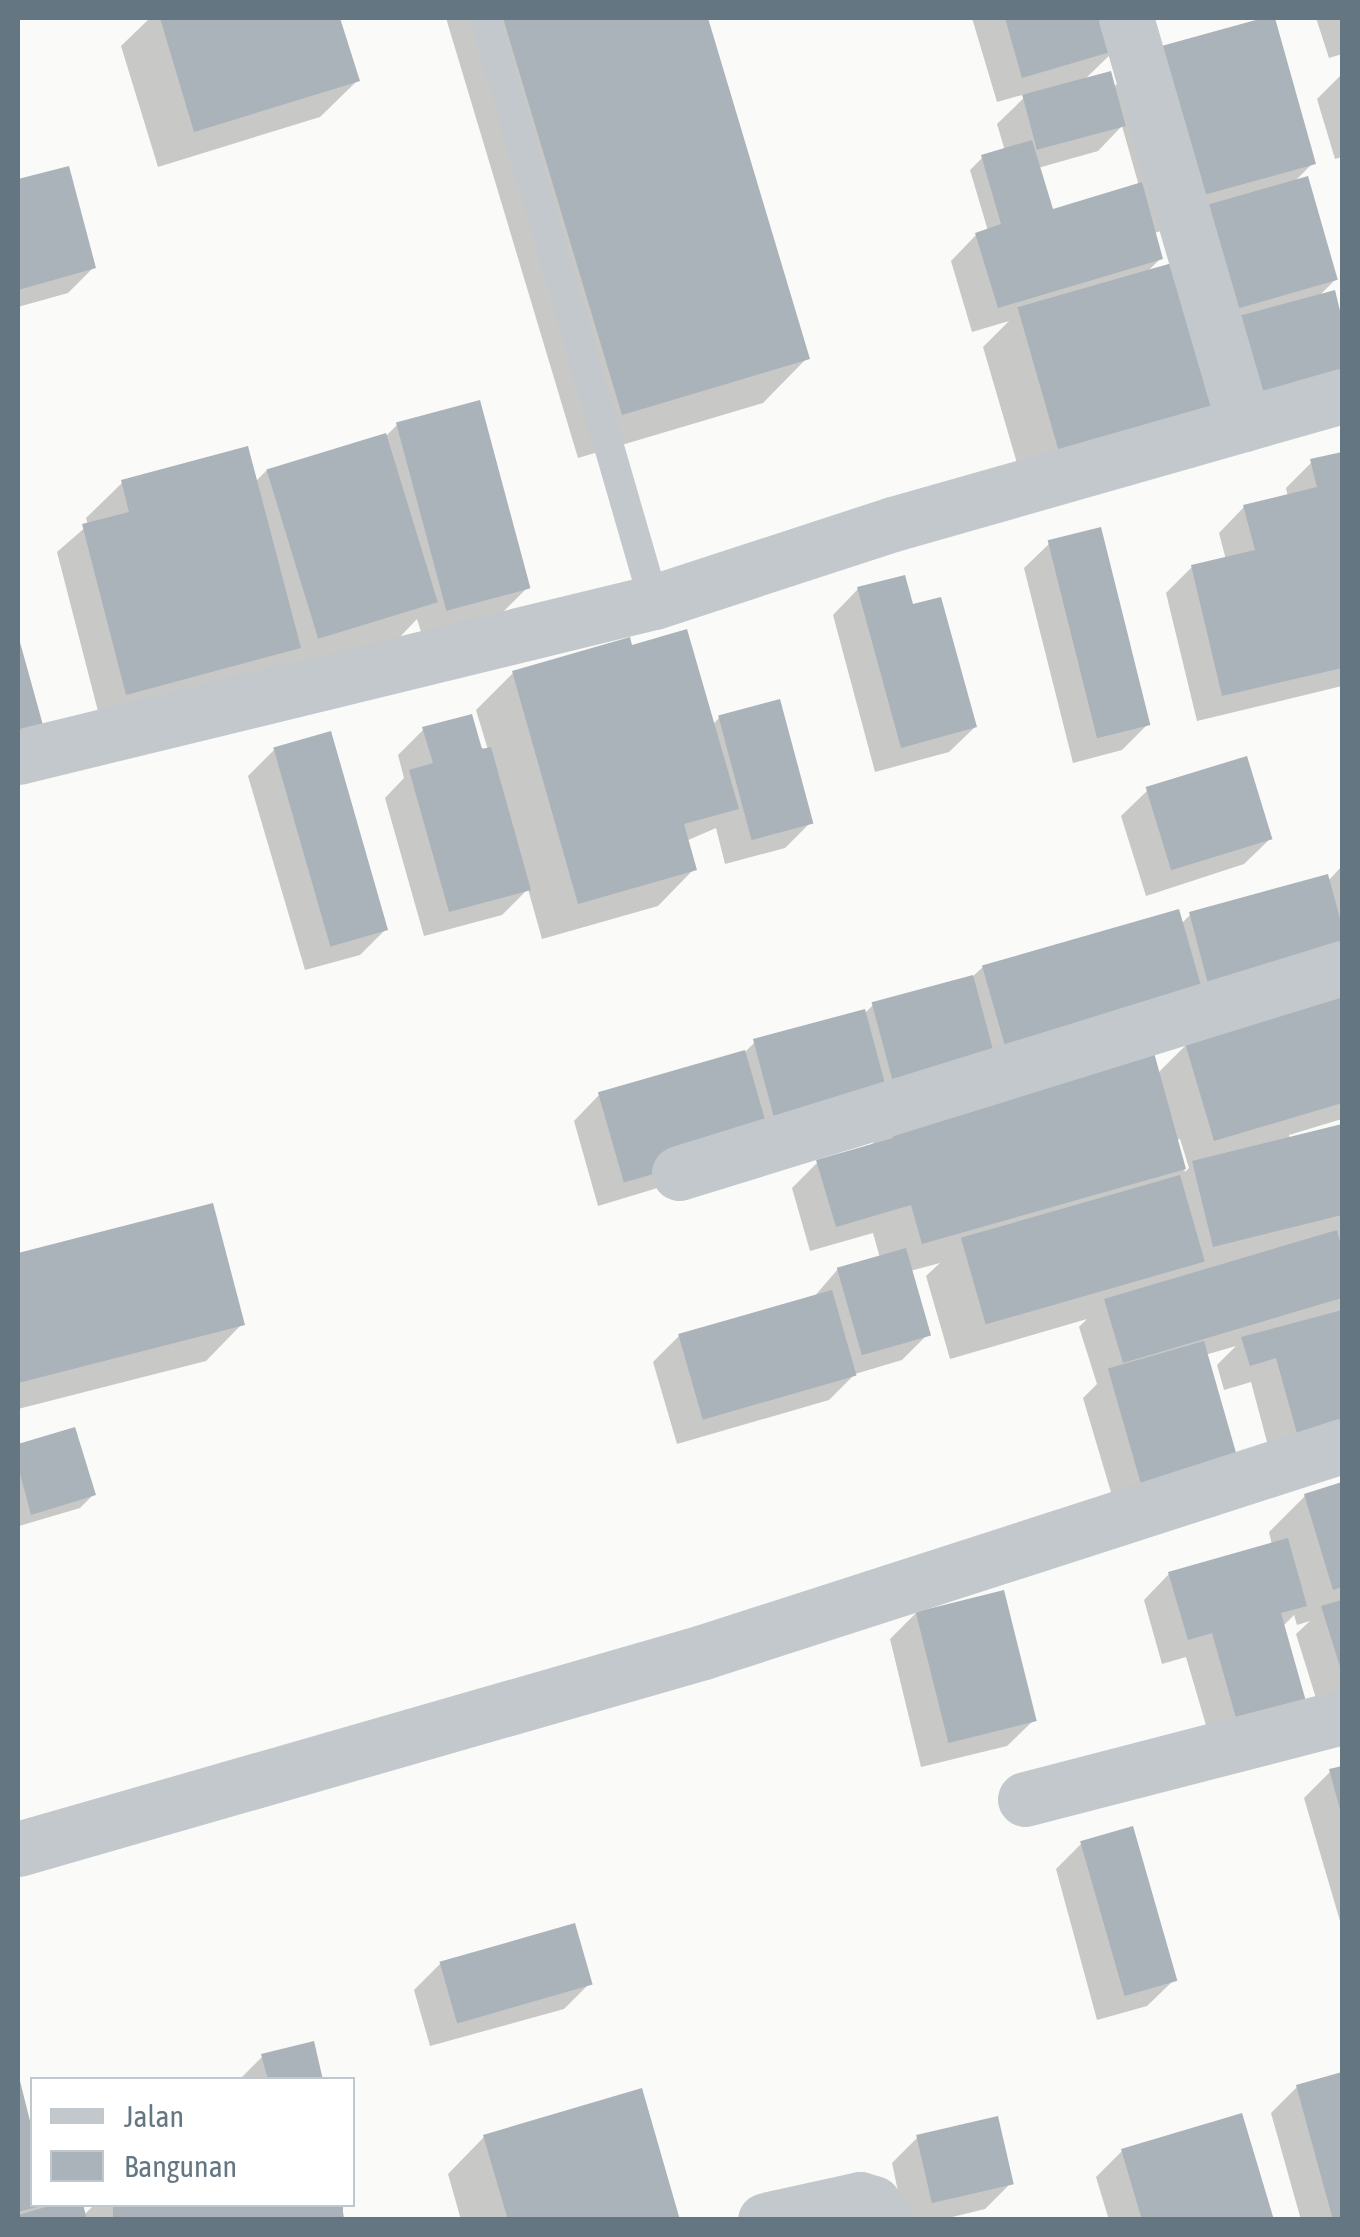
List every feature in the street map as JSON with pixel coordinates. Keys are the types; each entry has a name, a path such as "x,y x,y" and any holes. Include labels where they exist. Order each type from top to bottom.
{"street":[{"path":"1126,18 1244,424"},
{"path":"18,757 654,602 893,524 1342,396"},
{"path":"680,1173 1342,968"},
{"path":"18,1849 702,1652 1342,1446"},
{"path":"1025,1799 1342,1717"},
{"path":"765,2220 860,2199 873,2203 887,2220"}],"lane":[{"path":"485,18 654,602"}],"building":[{"path":"160,18 340,18 360,81 194,132"},
{"path":"503,18 708,18 810,359 622,415"},
{"path":"1005,18 1108,18 1117,50 1022,78"},
{"path":"1275,18 1316,164 1189,199 1147,50"},
{"path":"1111,71 1126,126 1037,150 1022,95"},
{"path":"1032,140 1053,209 1142,182 1163,259 998,308 975,233 1001,224 981,155"},
{"path":"69,166 96,268 18,290 18,179"},
{"path":"1308,176 1338,280 1220,314 1190,210"},
{"path":"1179,261 1224,419 1063,465 1018,307"},
{"path":"1335,290 1342,319 1342,392 1251,417 1224,320"},
{"path":"480,400 530,588 446,611 396,423"},
{"path":"386,433 438,602 318,639 266,470"},
{"path":"248,446 301,648 126,695 82,524 129,512 121,480"},
{"path":"1342,452 1342,668 1222,696 1191,565 1255,550 1243,505 1317,487 1310,459"},
{"path":"1101,527 1150,725 1097,738 1048,540"},
{"path":"905,575 913,604 941,597 977,727 901,748 857,587"},
{"path":"687,629 739,809 684,824 697,870 578,904 512,671 630,637 632,645"},
{"path":"18,635 46,736 18,743"},
{"path":"780,699 813,824 752,840 718,716"},
{"path":"472,714 482,749 491,747 531,890 449,912 409,770 433,763 422,727"},
{"path":"331,731 388,930 330,947 273,748"},
{"path":"1247,756 1272,839 1171,870 1146,787"},
{"path":"1328,874 1342,926 1342,964 1212,999 1189,912"},
{"path":"1179,909 1207,1006 1010,1063 982,966"},
{"path":"973,975 998,1070 897,1097 872,1002"},
{"path":"1342,997 1342,1103 1214,1141 1185,1043"},
{"path":"865,1009 890,1102 778,1132 753,1039"},
{"path":"1153,1049 1186,1169 922,1244 911,1205 836,1227 816,1160 893,1138 889,1124"},
{"path":"745,1050 771,1140 624,1183 598,1092"},
{"path":"1342,1124 1342,1215 1213,1247 1192,1161"},
{"path":"1180,1175 1205,1262 986,1324 961,1238"},
{"path":"213,1203 245,1325 18,1383 18,1253"},
{"path":"1337,1230 1342,1250 1342,1298 1123,1363 1104,1299"},
{"path":"906,1248 931,1335 862,1355 837,1268"},
{"path":"832,1290 857,1376 703,1420 678,1334"},
{"path":"1342,1310 1342,1437 1301,1448 1276,1358 1250,1366 1241,1337"},
{"path":"1204,1341 1242,1474 1146,1501 1108,1369"},
{"path":"75,1427 96,1495 31,1515 18,1466 18,1444"},
{"path":"1342,1482 1342,1587 1333,1590 1304,1494"},
{"path":"1288,1538 1307,1606 1281,1613 1309,1712 1240,1732 1212,1633 1188,1640 1168,1572"},
{"path":"1004,1590 1037,1721 948,1743 916,1612"},
{"path":"1342,1600 1342,1673 1321,1606"},
{"path":"1342,1766 1342,1813 1341,1813 1329,1769"},
{"path":"1133,1826 1177,1981 1125,1996 1080,1841"},
{"path":"575,1923 593,1985 457,2023 439,1962"},
{"path":"314,2041 322,2077 267,2077 261,2054"},
{"path":"1342,2072 1342,2218 1333,2220 1296,2085"},
{"path":"19,2077 30,2121 30,2207 37,2207 18,2212"},
{"path":"642,2088 680,2220 508,2220 483,2135"},
{"path":"1242,2113 1274,2220 1142,2220 1121,2149"},
{"path":"998,2116 1014,2184 932,2203 916,2135"},
{"path":"46,2207 84,2207 87,2220 18,2220 18,2215"},
{"path":"113,2207 343,2207 343,2220 113,2220"}]}
